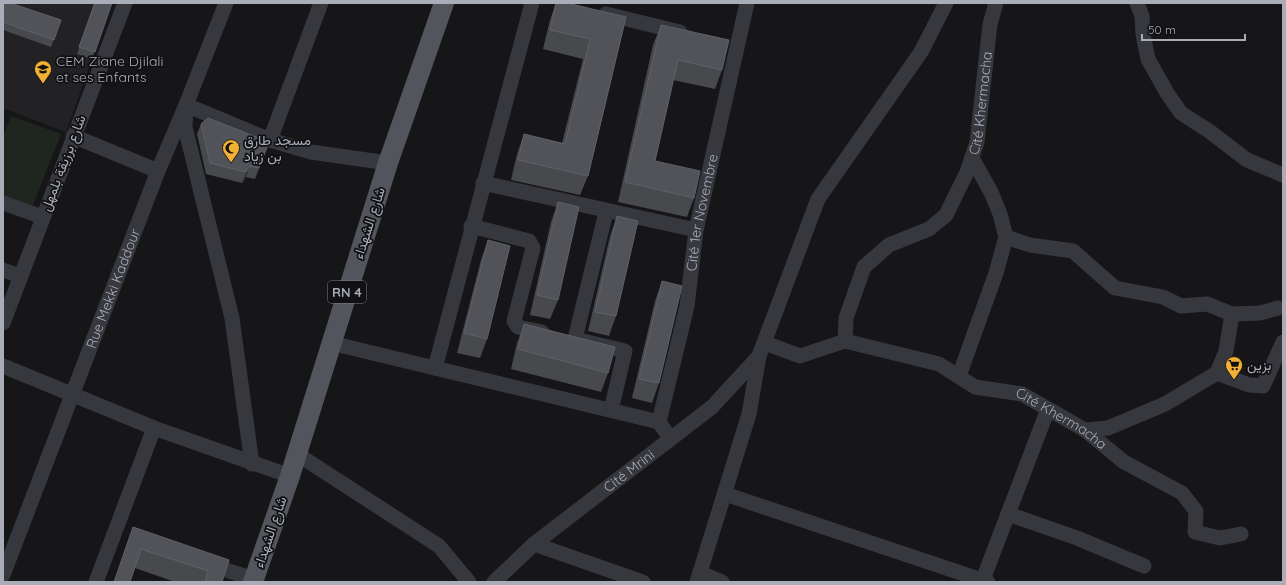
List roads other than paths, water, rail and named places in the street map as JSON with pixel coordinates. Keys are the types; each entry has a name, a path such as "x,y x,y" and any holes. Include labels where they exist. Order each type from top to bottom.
{"main road":[{"name":"شارع الشهداء","path":"253,581 290,476 388,163 444,3"}],"street":[{"name":"شارع برزيقة بلمهل","path":"3,323 73,136 125,3"},
{"name":"Rue Mekki Kaddour","path":"3,575 158,171 186,106 226,3"},
{"path":"270,140 321,3"},
{"path":"435,368 471,226 532,3"},
{"name":"Cité 1er Novembre","path":"659,422 687,306 696,230 737,45 748,3"},
{"path":"722,582 698,577 749,414 762,349 818,199 921,52 946,3"},
{"name":"Cité Khermacha","path":"996,3 990,24 977,142 967,172 946,215 929,229 889,245 864,267 846,318 844,342 939,364 975,386 1022,394 1085,430 1124,462 1182,493 1196,511 1195,532 1220,538 1241,534"},
{"path":"1137,3 1142,16 1143,34 1148,59 1167,93 1181,112 1247,160 1283,175"},
{"path":"591,10 691,34"},
{"path":"721,42 737,45"},
{"path":"252,464 232,318 185,127 186,106 270,140 311,152 388,163"},
{"path":"73,136 158,171"},
{"path":"959,376 996,272 1006,238 1000,214 991,192 972,158"},
{"path":"483,183 606,212 696,230"},
{"path":"3,203 43,217"},
{"path":"563,337 606,212"},
{"path":"471,226 529,241 532,244 533,248 514,321 518,326 625,352 611,410"},
{"path":"1006,238 1030,245 1073,251 1115,288 1163,297 1181,306 1207,304 1232,314 1260,313 1281,309"},
{"path":"3,270 20,276"},
{"path":"1085,430 1108,428 1166,404 1217,373 1226,351 1232,314"},
{"path":"762,349 800,356 844,342"},
{"path":"1217,373 1249,385 1263,386 1283,342"},
{"path":"331,343 659,422 670,438"},
{"name":"Cité Mrini","path":"497,581 534,544 712,407 762,349"},
{"path":"3,366 154,428 252,464 290,476"},
{"path":"725,494 984,581 1048,409"},
{"path":"96,582 154,428"},
{"path":"297,454 439,546 469,582"},
{"path":"1008,514 1077,538 1144,566"},
{"path":"115,533 130,538"},
{"path":"534,544 636,581"},
{"path":"195,560 253,581"}],"place":[{"name":"CEM Ziane Djilali et ses Enfants","path":"43,84"},
{"name":"مسجد طارق بن زياد","path":"231,163"},
{"name":"بزين","path":"1234,380"}]}
